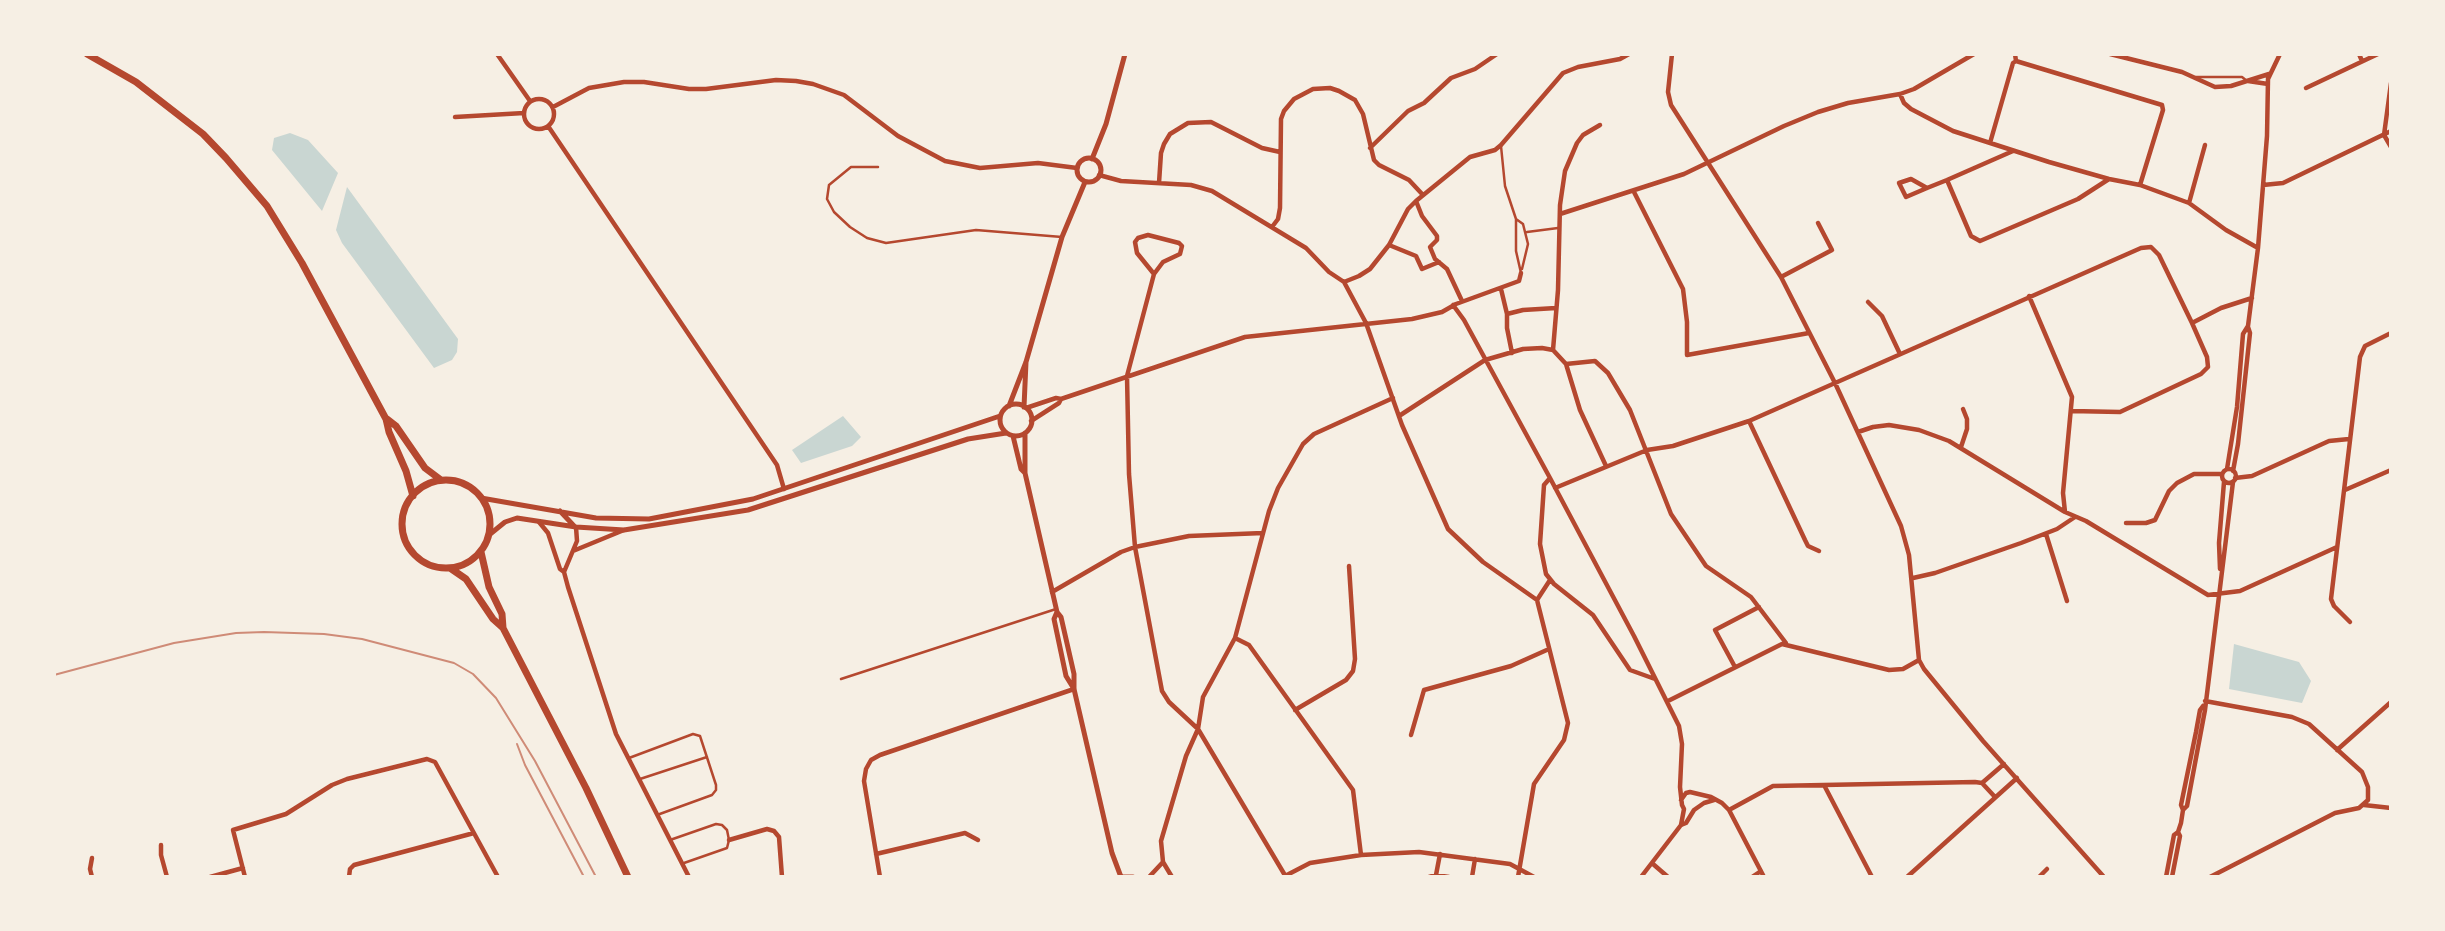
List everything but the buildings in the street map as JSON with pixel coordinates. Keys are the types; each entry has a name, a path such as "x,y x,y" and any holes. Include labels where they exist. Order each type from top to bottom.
{"main road":[{"path":"87,54 115,68 203,134 249,183 272,213 296,251 386,419 406,471 412,496"},
{"path":"386,419 396,426 425,468 442,480"},
{"path":"442,480 460,482 469,487 481,498 489,515 489,535 481,552 467,563 450,568 432,566 417,557 406,542 402,524 412,496 423,487 442,480"},
{"path":"481,552 489,587 502,614 503,628"},
{"path":"450,568 466,579 493,619 503,628 586,788 628,877"}],"street":[{"path":"497,54 530,101"},
{"path":"1092,159 1125,54"},
{"path":"1370,149 1408,111 1424,103 1451,78 1475,69 1497,54"},
{"path":"1344,282 1370,269 1389,245 1408,209 1416,201 1470,158 1502,145 1563,74 1578,67 1619,59 1629,54"},
{"path":"1672,54 1668,96 1781,277 1835,383 1901,526 1913,578 1919,660 2004,764 2104,877"},
{"path":"1560,214 1684,174 1818,112 1914,89 1975,54"},
{"path":"2110,54 2168,68 2215,86 2231,86 2269,74"},
{"path":"2172,877 2200,710 2205,703 2234,480 2230,470 2244,334 2248,326 2258,248 2269,74 2280,54"},
{"path":"2359,54 2362,61"},
{"path":"2306,88 2378,54"},
{"path":"1990,143 2015,57 2162,105 2163,110 2140,185"},
{"path":"553,107 589,88 624,82 706,89 754,82 796,81 844,95 898,136 945,161 980,168 1038,163 1077,168"},
{"path":"2247,81 2268,84"},
{"path":"2391,83 2384,135 2391,148"},
{"path":"1272,227 1278,219 1280,208 1280,127 1284,111 1294,99 1307,91 1321,88 1330,88 1347,95 1360,107 1374,160 1409,180 1423,195"},
{"path":"1900,94 1911,109 1953,131 2109,179 2140,185 2189,203 2226,230 2258,248"},
{"path":"540,98 553,107 554,117 548,126 539,129 530,126 524,113 530,101 540,98"},
{"path":"455,117 524,113"},
{"path":"1159,183 1164,144 1180,127 1196,121 1211,122 1262,148 1280,152"},
{"path":"1553,350 1562,184 1572,151 1583,135 1600,125"},
{"path":"548,126 777,465 784,489"},
{"path":"2263,185 2283,183 2391,131"},
{"path":"2189,203 2205,145"},
{"path":"1927,188 1912,179 1899,183 1906,197 1947,180 2014,150"},
{"path":"1085,182 1078,175 1077,168 1082,161 1092,159"},
{"path":"1085,182 1095,180 1099,175 1098,164 1092,159"},
{"path":"1099,175 1121,181 1191,185 1212,191 1306,248 1329,272 1344,282 1367,323 1399,416 1447,529 1483,562 1537,600 1567,723 1564,740 1534,784 1518,877"},
{"path":"1947,180 1971,236 1980,241 2078,199 2109,179"},
{"path":"481,498 609,519 649,519 752,499 1000,416 1009,406 1026,362 1062,237 1085,182"},
{"path":"1634,192 1683,289 1687,355 1809,332"},
{"path":"1416,201 1422,216 1437,236 1437,240 1430,247 1434,259 1447,269 1462,302"},
{"path":"1781,277 1832,250 1818,223"},
{"path":"1154,274 1137,253 1135,242 1138,238 1148,235 1179,243 1182,251 1180,254 1163,262 1154,274 1127,376 1129,474 1135,547 1164,695 1198,729 1285,876 1310,863 1399,852 1440,854 1510,864 1534,877"},
{"path":"1389,245 1416,257 1422,269 1439,262"},
{"path":"1555,488 1647,450 1684,442 1749,421 2029,296 2141,248 2151,247 2159,254 2192,323 2208,362 2205,371 2120,412 2071,411"},
{"path":"1009,406 1017,404 1025,407 1061,399 1245,337 1443,312 1519,281 1521,273"},
{"path":"1501,289 1512,353"},
{"path":"2029,296 2071,394 2063,493 2066,512"},
{"path":"2192,323 2221,308 2252,298"},
{"path":"1868,302 1882,316 1900,354"},
{"path":"1453,306 1464,320 1668,701 1681,737 1680,787 1684,809 1681,825 1641,877"},
{"path":"1507,314 1522,310 1556,308"},
{"path":"2350,622 2334,606 2331,599 2349,439 2362,350 2391,333"},
{"path":"1399,416 1485,360 1533,348 1553,350 1566,364 1580,410 1606,466"},
{"path":"1566,364 1595,361 1600,363 1630,410 1671,514 1706,566 1751,597 1786,643"},
{"path":"1026,362 1025,407 1031,421"},
{"path":"1172,877 1163,862 1160,847 1162,835 1186,756 1198,729 1206,689 1235,638 1272,500 1308,439 1393,398"},
{"path":"1061,399 1031,421 1025,433 1025,473 1056,611 1054,619 1066,676 1074,689 1112,853 1122,877 1133,877"},
{"path":"1961,447 1967,429 1963,409"},
{"path":"1000,416 1006,433"},
{"path":"1749,421 1805,540 1813,550 1819,551"},
{"path":"1858,432 1889,425 1919,430 1961,447 2208,595 2240,591 2337,547"},
{"path":"489,535 512,519 525,518 576,527 624,530 748,510 968,439 1025,433"},
{"path":"1013,436 1021,469 1025,473"},
{"path":"2224,482 2252,476 2329,441 2349,439"},
{"path":"2126,523 2155,520 2169,491 2194,474 2222,474 2230,470"},
{"path":"2345,490 2391,470"},
{"path":"2220,577 2219,544 2224,482 2222,474"},
{"path":"1550,478 1544,485 1541,544 1546,574 1593,615 1630,670 1656,679"},
{"path":"560,511 576,527 577,541 564,572"},
{"path":"1913,578 1960,565 2046,534 2075,516"},
{"path":"539,522 548,533 560,569 564,572 616,734 688,874"},
{"path":"573,551 624,530"},
{"path":"1052,592 1121,552 1135,547 1189,536 1263,533"},
{"path":"2046,534 2067,601"},
{"path":"1295,710 1346,680 1353,671 1355,659 1349,566"},
{"path":"1537,600 1550,580"},
{"path":"1735,667 1715,630 1759,607"},
{"path":"1235,638 1249,645 1353,790 1361,855"},
{"path":"1668,701 1786,643 1889,670 1903,669 1919,660"},
{"path":"1411,735 1423,690 1511,666 1549,649"},
{"path":"880,877 864,781 868,764 880,755 1074,689"},
{"path":"2337,750 2391,702"},
{"path":"2205,703 2299,719 2309,724 2365,776 2368,794 2364,805"},
{"path":"245,877 233,830 286,814 332,785 347,779 427,759 435,762 498,877"},
{"path":"1728,810 1773,786 1982,783 2004,764"},
{"path":"1907,877 2017,778"},
{"path":"1681,825 1686,823 1696,808 1699,798 1682,782"},
{"path":"1982,783 1995,797"},
{"path":"1824,785 1872,877"},
{"path":"1681,801 1682,796 1692,792 1722,803 1763,874 1752,877"},
{"path":"1684,809 1696,808 1714,800"},
{"path":"2210,877 2335,813 2364,805 2391,808"},
{"path":"729,841 767,829 774,831 779,837 782,877"},
{"path":"2166,877 2174,835 2178,832"},
{"path":"349,877 354,865 474,833"},
{"path":"876,854 965,833 978,840"},
{"path":"161,845 167,877"},
{"path":"1436,875 1440,854"},
{"path":"92,858 92,877"},
{"path":"1472,877 1475,859"},
{"path":"1149,877 1163,862"},
{"path":"1653,864 1668,877"},
{"path":"210,877 243,868"},
{"path":"2039,877 2048,869"},
{"path":"1429,877 1449,877"}],"lane":[{"path":"2191,76 2232,76 2242,77 2247,81"},
{"path":"1502,145 1505,186 1516,219 1516,251 1521,273"},
{"path":"878,167 851,167 829,185 827,199 834,212 867,238 886,243 976,230 1062,237"},
{"path":"1516,219 1523,224 1527,232 1528,244 1521,273"},
{"path":"1527,232 1559,228"},
{"path":"841,679 1056,611"},
{"path":"629,758 693,734 700,736 716,790 712,795 657,815"},
{"path":"640,779 707,757"},
{"path":"669,840 716,824 727,830 727,848 681,864"}],"shaded area":[{"path":"290,133 308,140 338,173 322,211 272,150 274,138"},
{"path":"347,187 458,339 457,352 452,360 434,368 342,243 336,230"},
{"path":"843,416 861,437 852,446 801,463 792,450"},
{"path":"2234,644 2299,662 2311,681 2302,703 2229,689"}],"tram line":[{"path":"54,675 174,643 236,633 264,632 324,634 362,639 454,663 473,674 496,698 535,761 596,877"},
{"path":"517,744 525,765 584,877"}]}
